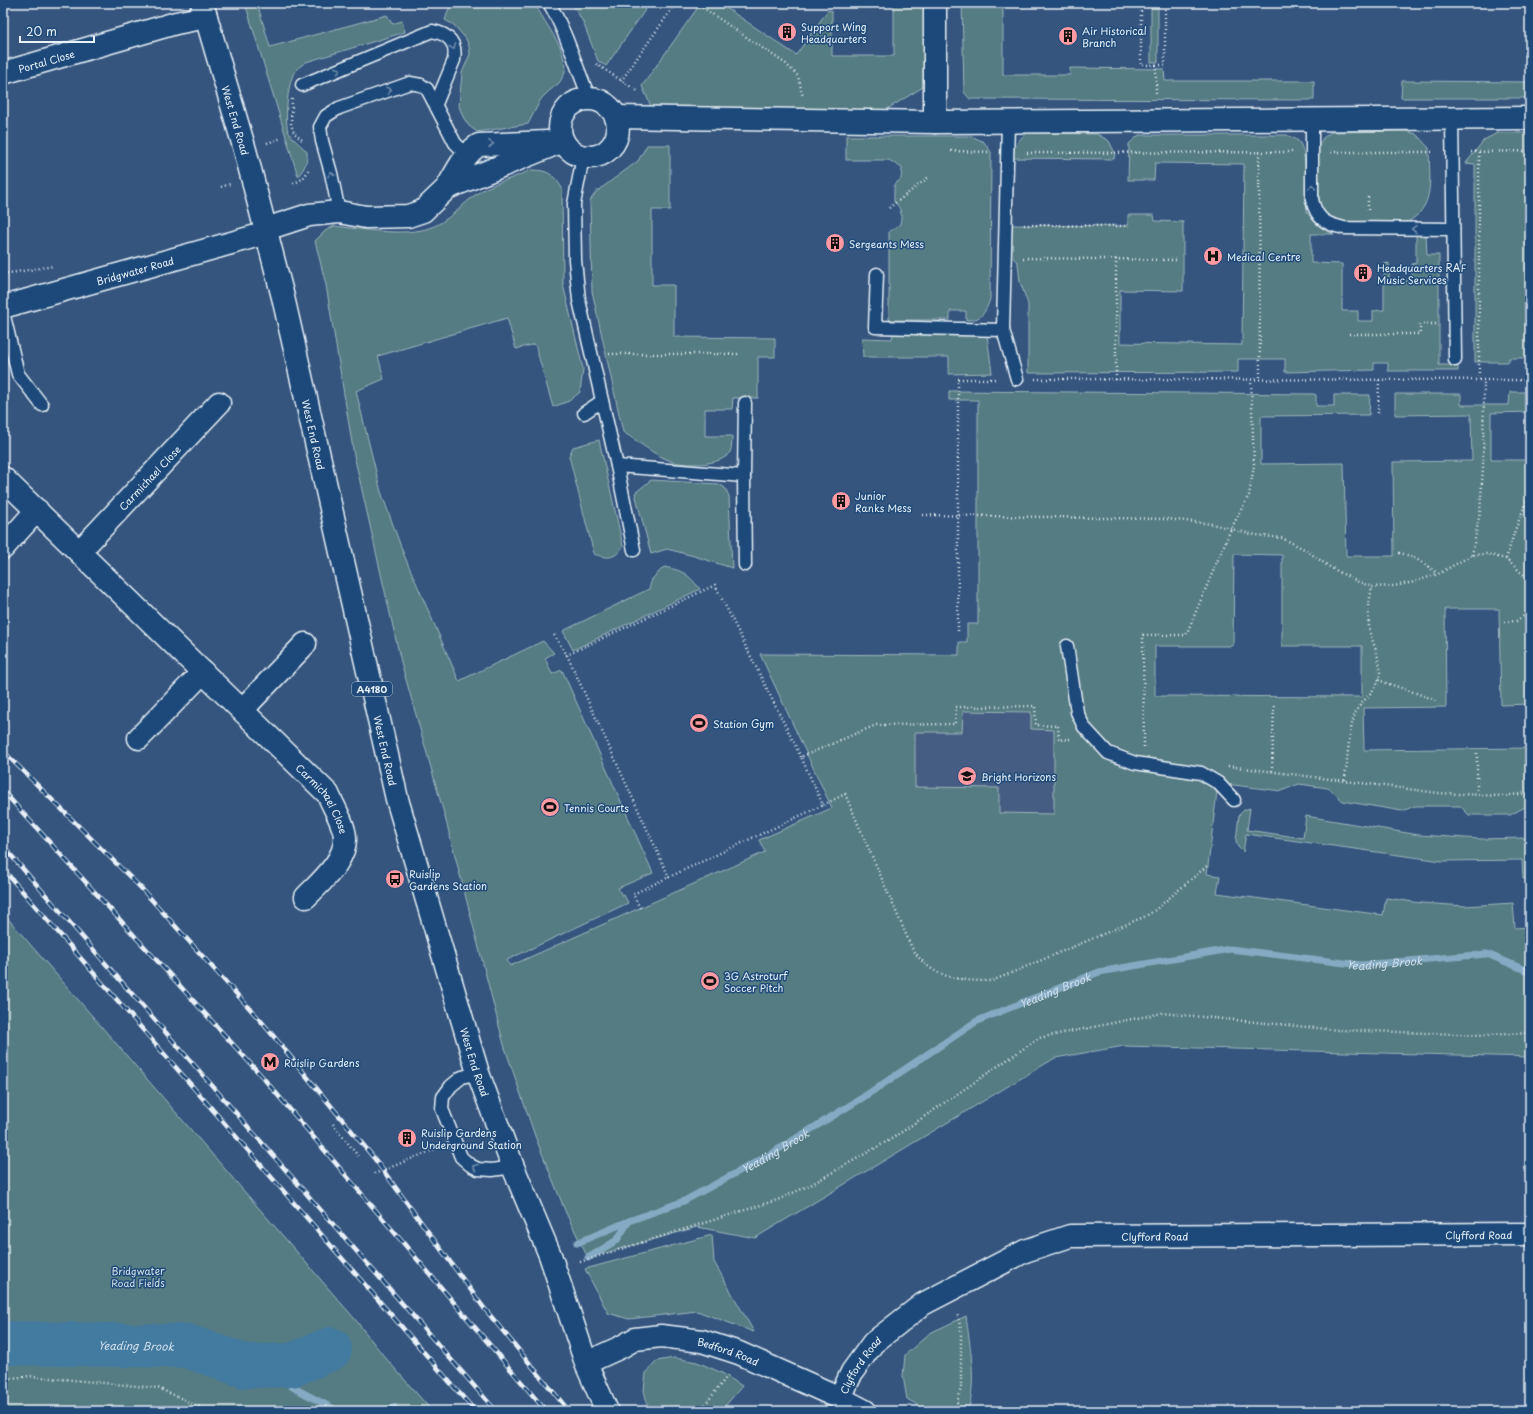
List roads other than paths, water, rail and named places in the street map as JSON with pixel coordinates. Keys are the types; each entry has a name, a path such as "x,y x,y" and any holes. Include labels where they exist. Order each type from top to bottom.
{"street":[{"path":"935,3 935,122"},
{"name":"Portal Close","path":"3,73 176,23 204,10"},
{"name":"West End Road","path":"204,10 245,150 285,305 397,799 478,1073 513,1167 550,1255 586,1363 607,1411"},
{"path":"590,99 606,104 612,110 616,117 618,126 617,135 614,143 608,150 592,157 583,157 574,154 563,141 560,133 560,124 562,116 574,103 590,99"},
{"path":"616,117 935,122 1530,118"},
{"path":"339,212 366,218 408,216 423,211 447,188 467,155 473,148 479,145 563,141"},
{"path":"447,188 563,141"},
{"name":"Bridgwater Road","path":"3,307 266,231 309,215 339,212"},
{"name":"Carmichael Close","path":"80,551 219,403"},
{"name":"Carmichael Close","path":"3,478 80,551 328,794 345,832 343,853 328,876 306,897"},
{"path":"3,548 37,510"},
{"path":"242,710 305,644"},
{"path":"139,738 203,672"},
{"name":"Clyfford Road","path":"840,1398 852,1372 873,1343 923,1304 1025,1251 1070,1236 1530,1234"},
{"name":"Bedford Road","path":"586,1363 635,1339 661,1336 702,1341 739,1353 840,1398 865,1411"}],"lane":[{"path":"548,3 569,42 590,99"},
{"path":"302,85 432,31 443,33 450,39 455,53 454,60 436,104"},
{"path":"339,212 320,134 320,127 326,116 339,108 410,83 421,85 427,89 436,104 455,143 467,155"},
{"path":"1452,118 1455,360"},
{"path":"1312,119 1312,200 1315,212 1322,219 1331,225 1344,228 1453,229"},
{"path":"1008,122 1003,330 1017,379"},
{"path":"583,157 574,204 575,260 579,300 617,466 634,550"},
{"path":"876,274 876,327 1003,330"},
{"path":"3,312 18,374 42,405"},
{"path":"584,413 602,401"},
{"path":"745,565 744,476 746,403"},
{"path":"617,466 744,476"},
{"path":"1067,646 1078,712 1084,727 1108,753 1135,763 1201,773 1218,783 1234,800"},
{"path":"478,1073 462,1077 451,1086 443,1097 442,1109 461,1157 470,1165 478,1169 492,1170 513,1167"}],"waterway":[{"name":"Yeading Brook","path":"577,1243 629,1221 684,1201 769,1155 862,1098 977,1021 1099,972 1230,949 1361,965 1487,954 1530,972"},
{"name":"Yeading Brook","path":"588,1258 617,1240 629,1221"},
{"name":"Yeading Brook","path":"3,1343 187,1346 245,1366 292,1365 330,1349"},
{"name":"Yeading Brook","path":"266,1365 294,1388 338,1411"},
{"name":"Yeading Brook","path":"385,1411 394,1407"}],"railway":[{"path":"3,751 141,888 261,1021 374,1158 484,1308 569,1411"},
{"path":"3,791 259,1073 546,1411"},
{"path":"3,846 496,1411"},
{"path":"3,869 475,1411"}],"place":[{"name":"Support Wing Headquarters","path":"787,32"},
{"name":"Air Historical Branch","path":"1068,36"},
{"name":"Sergeants Mess","path":"835,243"},
{"name":"Medical Centre","path":"1213,256"},
{"name":"Headquarters RAF Music Services","path":"1363,273"},
{"name":"Junior Ranks Mess","path":"841,501"},
{"name":"Station Gym","path":"699,723"},
{"name":"Bright Horizons","path":"967,776"},
{"name":"Tennis Courts","path":"550,807"},
{"name":"Ruislip Gardens Station","path":"395,879"},
{"name":"3G Astroturf Soccer Pitch","path":"710,981"},
{"name":"Ruislip Gardens","path":"270,1062"},
{"name":"Ruislip Gardens Underground Station","path":"407,1138"}],"park label":[{"name":"Bridgwater Road Fields","path":"138,1276"}]}
